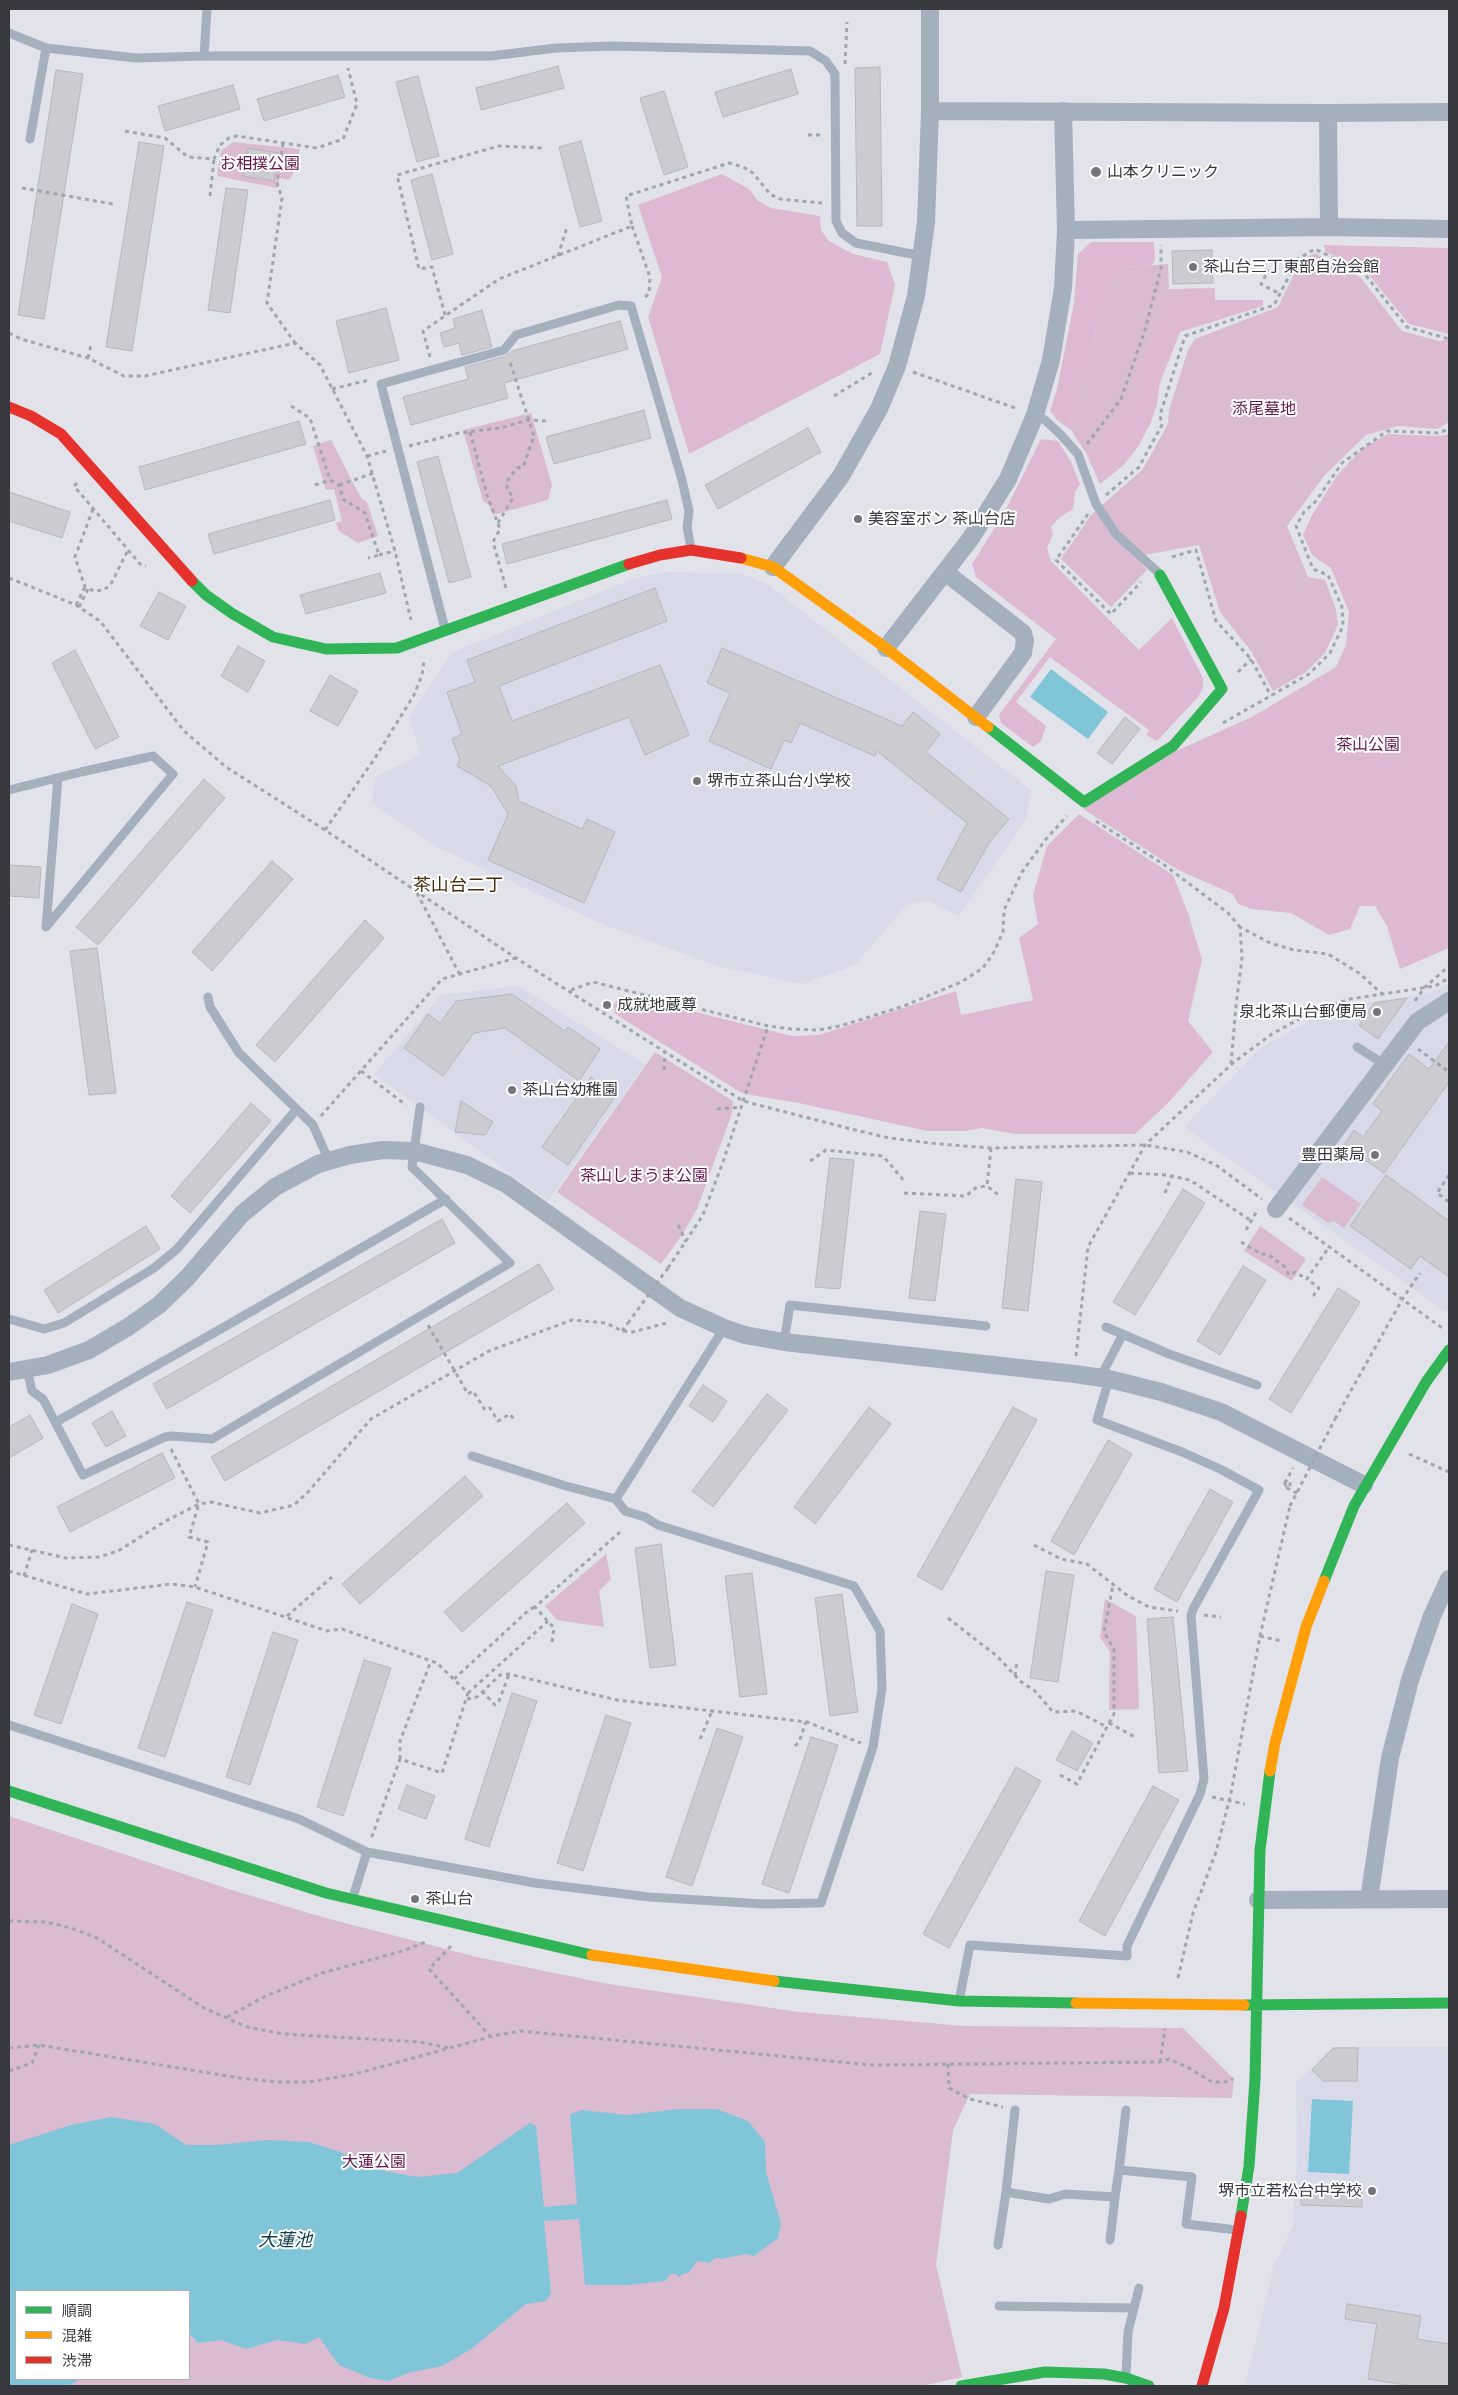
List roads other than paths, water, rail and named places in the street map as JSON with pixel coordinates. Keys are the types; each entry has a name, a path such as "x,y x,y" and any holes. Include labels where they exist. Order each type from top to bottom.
{"street":[{"path":"773,567 841,476 879,409 897,366 916,296 926,222 930,111 930,9"},
{"path":"930,111 1449,112"},
{"path":"886,648 971,538 1008,479 1035,415 1051,360 1062,288 1066,230 1063,111"},
{"path":"1328,113 1329,227"},
{"path":"1066,230 1329,227 1449,229"},
{"path":"9,407 32,416 61,434 98,474 180,570 199,589 233,614 274,636 326,649 397,648 446,632 621,566 660,555 691,550 729,555 773,567 886,648 976,717 1080,805 1173,746 1222,689 1157,572"},
{"path":"945,572 1023,633 1025,641 1023,653 976,717"},
{"path":"1270,1205 1416,1022 1449,1001"},
{"path":"9,1372 48,1365 89,1350 136,1322 159,1306 187,1278 249,1208 275,1187 318,1164 350,1155 383,1150 414,1152 467,1165 506,1184 680,1308 724,1328 745,1335 784,1342 1075,1374 1161,1392 1221,1412 1364,1485"},
{"path":"1202,2386 1224,2308 1239,2231 1250,2156 1255,2080 1260,1850 1275,1744 1306,1627 1334,1554 1364,1485 1426,1382 1449,1350"},
{"path":"1369,1899 1390,1758 1410,1680 1432,1616 1449,1578"},
{"path":"9,1791 352,1900 609,1959 830,1988 959,2001 1256,2005 1449,2003"},
{"path":"1258,1900 1449,1899"},
{"path":"961,2386 1045,2372 1104,2374 1126,2378 1149,2386"}],"lane":[{"path":"204,56 207,9"},
{"path":"9,33 46,48 136,58 204,56 492,56 556,48 613,46 810,51 826,61 835,74 836,221 842,233 856,243 922,256"},
{"path":"30,139 46,48"},
{"path":"446,632 381,384 504,350 516,335 619,305 630,306 682,480 689,512 687,527 691,550"},
{"path":"1035,415 1045,420 1078,454 1096,504 1116,534 1157,572"},
{"path":"9,790 58,778 153,756 173,774 46,927 58,778"},
{"path":"208,997 210,1007 239,1053 296,1110 314,1125 329,1161"},
{"path":"1357,1047 1384,1064"},
{"path":"9,1319 44,1329 64,1323 154,1268 177,1249 296,1110"},
{"path":"27,1369 32,1392 43,1399 83,1475 165,1437 212,1439 510,1263 412,1167 420,1110"},
{"path":"56,1422 446,1199"},
{"path":"784,1342 790,1305 986,1326"},
{"path":"1106,1327 1169,1354 1257,1385"},
{"path":"616,1499 724,1328"},
{"path":"959,2001 970,1944 1127,1956 1127,1946 1200,1794 1204,1779 1192,1613 1259,1490 1220,1469 1182,1452 1097,1420 1104,1379 1123,1334"},
{"path":"9,1725 299,1819 367,1852 535,1883 649,1897 764,1904 821,1903 873,1747 882,1688 880,1631 854,1586 658,1525 645,1517 625,1511 616,1499 472,1456"},
{"path":"352,1900 367,1852"},
{"path":"998,2245 1015,2110"},
{"path":"1110,2240 1126,2110"},
{"path":"1119,2170 1192,2177 1186,2224 1239,2231"},
{"path":"1006,2192 1049,2199 1064,2194 1115,2197"},
{"path":"1126,2378 1128,2332 1139,2288"},
{"path":"999,2306 1134,2308"}],"water":[{"path":"1051,669 1108,712 1088,739 1030,697"},
{"path":"1312,2099 1353,2101 1349,2174 1308,2172"},
{"name":"大蓮池","path":"679,2109 717,2109 748,2121 765,2142 766,2172 781,2224 778,2238 754,2256 746,2254 721,2259 717,2257 709,2263 697,2261 689,2273 684,2273 679,2277 676,2274 671,2274 665,2281 628,2285 585,2285 579,2219 544,2221 551,2293 546,2301 526,2304 471,2349 442,2366 408,2373 388,2381 370,2378 339,2365 319,2337 305,2344 277,2340 246,2349 221,2340 198,2343 190,2334 190,2290 15,2290 15,2380 78,2380 68,2386 9,2386 9,2145 71,2125 111,2117 155,2124 186,2145 216,2145 268,2140 309,2142 343,2153 375,2169 417,2177 457,2173 530,2123 536,2126 544,2207 577,2204 570,2115 582,2110 626,2115"}],"place":[{"name":"山本クリニック","path":"1096,172"},
{"name":"茶山台三丁東部自治会館","path":"1193,267"},
{"name":"美容室ボン 茶山台店","path":"858,519"},
{"name":"堺市立茶山台小学校","path":"697,781"},
{"name":"成就地蔵尊","path":"607,1005"},
{"name":"泉北茶山台郵便局","path":"1377,1012"},
{"name":"茶山台幼稚園","path":"512,1090"},
{"name":"豊田薬局","path":"1375,1155"},
{"name":"茶山台","path":"415,1899"},
{"name":"堺市立若松台中学校","path":"1372,2191"}],"district":[{"name":"茶山台二丁","path":"458,886"}],"park label":[{"name":"お相撲公園","path":"260,164"},
{"name":"添尾墓地","path":"1264,409"},
{"name":"茶山公園","path":"1368,745"},
{"name":"茶山しまうま公園","path":"644,1176"},
{"name":"大蓮公園","path":"374,2162"}]}
